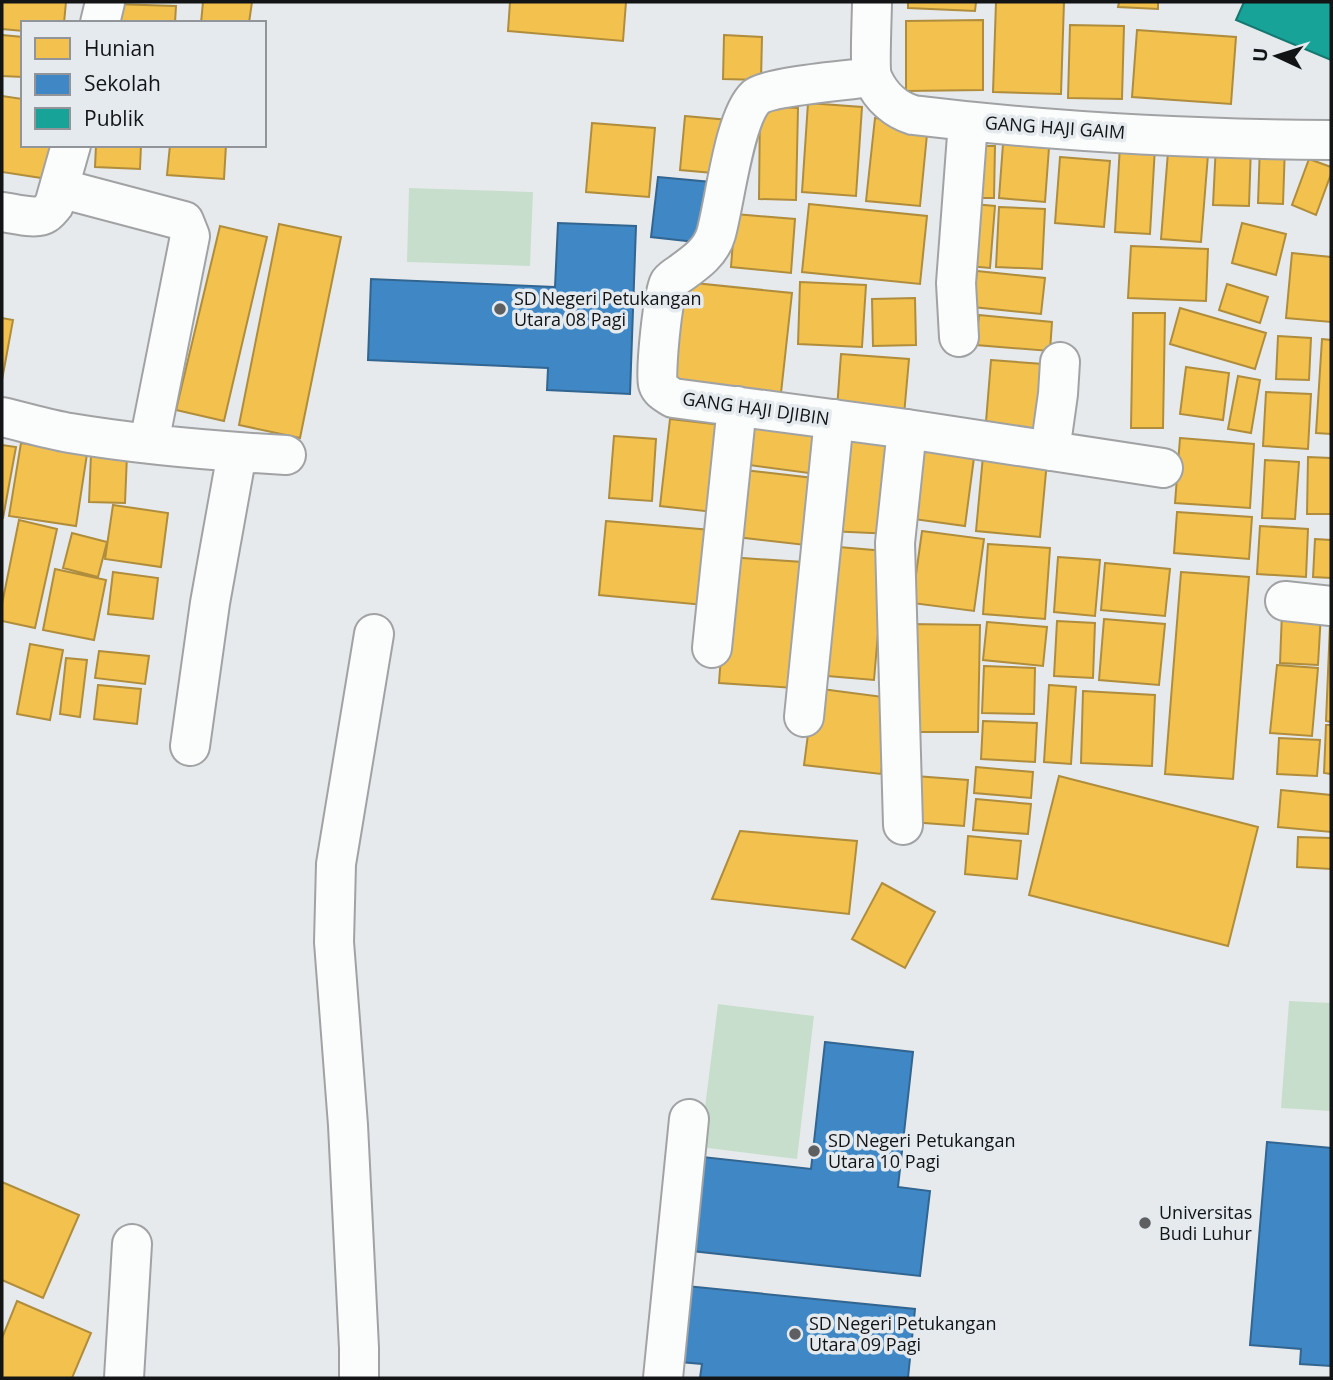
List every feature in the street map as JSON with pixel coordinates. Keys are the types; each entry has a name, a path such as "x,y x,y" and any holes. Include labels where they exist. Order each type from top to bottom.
{"street":[{"path":"100,21 105,2"},
{"path":"872,78 873,2"},
{"name":"GANG HAJI GAIM","path":"872,78 885,97 900,111 913,115 1005,126 1245,139 1331,139"},
{"name":"GANG HAJI DJIBIN","path":"872,78 778,89 761,94 753,100 741,121 715,238 702,258 669,281 663,302 658,372 658,384 663,392 673,398 907,429 1163,468"},
{"path":"959,337 956,283 968,122"},
{"path":"2,212 43,216 54,205 70,147"},
{"path":"59,188 184,221 188,229 190,236 149,443"},
{"path":"1050,451 1060,362"},
{"path":"712,648 737,406"},
{"path":"2,417 69,433 237,453 286,455"},
{"path":"804,717 834,419"},
{"path":"903,825 895,543 907,429"},
{"path":"190,746 210,603 237,453"},
{"path":"1285,601 1331,606"},
{"path":"359,1378 348,1125 334,942 336,864 374,634"},
{"path":"663,1378 689,1119"},
{"path":"124,1378 132,1244"}],"green space":[{"path":"409,188 533,192 530,266 407,262"},
{"path":"1289,1001 1331,1003 1331,1111 1281,1108"},
{"path":"718,1004 814,1016 797,1159 700,1147"}],"building: Hunian":[{"path":"2,2 66,2 64,21 21,21 21,31 2,29"},
{"path":"203,2 252,2 249,21 201,21"},
{"path":"510,2 626,2 623,41 508,31"},
{"path":"908,2 976,2 975,11 908,8"},
{"path":"996,2 1064,2 1061,94 993,92"},
{"path":"1119,2 1158,2 1158,9 1118,7"},
{"path":"114,4 176,6 175,21 114,21"},
{"path":"983,20 983,90 906,91 906,21"},
{"path":"1070,25 1124,26 1122,99 1068,98"},
{"path":"1137,30 1236,37 1231,104 1132,97"},
{"path":"2,35 21,37 21,77 2,76"},
{"path":"724,35 762,37 761,80 723,79"},
{"path":"2,96 21,99 21,147 53,147 48,179 2,172"},
{"path":"808,103 862,107 856,196 802,192"},
{"path":"760,106 798,108 796,200 759,199"},
{"path":"685,116 729,120 724,174 680,170"},
{"path":"875,118 928,124 920,206 866,201"},
{"path":"592,123 655,128 649,197 586,192"},
{"path":"1003,144 1049,148 1045,202 999,198"},
{"path":"1216,144 1251,146 1249,206 1213,205"},
{"path":"1120,145 1155,147 1150,234 1115,232"},
{"path":"1260,145 1285,146 1283,204 1258,203"},
{"path":"977,146 995,146 994,198 976,198"},
{"path":"96,147 141,147 140,169 95,167"},
{"path":"170,147 226,147 224,179 167,175"},
{"path":"1168,152 1208,155 1201,242 1161,239"},
{"path":"1060,157 1110,161 1104,227 1055,223"},
{"path":"1309,159 1331,167 1316,215 1292,205"},
{"path":"809,204 927,216 920,284 802,272"},
{"path":"973,204 995,206 990,268 969,266"},
{"path":"999,207 1045,209 1042,269 996,267"},
{"path":"735,214 795,219 791,273 731,267"},
{"path":"1242,223 1286,234 1276,275 1232,263"},
{"path":"279,224 341,237 300,438 239,425"},
{"path":"220,226 267,237 224,421 176,410"},
{"path":"1131,246 1208,249 1206,301 1128,298"},
{"path":"1292,253 1331,257 1331,322 1286,318"},
{"path":"977,271 1045,278 1041,314 973,307"},
{"path":"675,281 792,293 781,393 665,381"},
{"path":"800,282 866,285 862,347 798,344"},
{"path":"1227,284 1268,297 1260,323 1219,310"},
{"path":"915,298 916,345 873,346 872,299"},
{"path":"1180,308 1266,333 1255,369 1170,344"},
{"path":"1133,313 1165,313 1163,428 1131,428"},
{"path":"979,315 1052,322 1050,351 976,345"},
{"path":"2,318 13,320 2,380"},
{"path":"1278,336 1311,338 1309,380 1276,379"},
{"path":"1322,339 1331,340 1331,434 1316,433"},
{"path":"841,354 909,359 904,415 837,409"},
{"path":"991,360 1057,365 1051,439 985,434"},
{"path":"1186,367 1229,373 1223,420 1180,414"},
{"path":"1238,376 1260,380 1251,433 1228,429"},
{"path":"1266,392 1311,394 1308,449 1263,446"},
{"path":"741,411 823,421 816,474 734,463"},
{"path":"670,419 731,426 722,513 660,506"},
{"path":"834,430 900,434 893,534 828,531"},
{"path":"614,436 656,439 652,501 609,498"},
{"path":"1180,438 1254,444 1250,508 1175,503"},
{"path":"909,441 975,450 965,526 899,517"},
{"path":"21,443 87,454 76,526 9,516"},
{"path":"2,445 16,447 3,518 2,518"},
{"path":"91,454 127,455 125,503 89,502"},
{"path":"983,456 1047,461 1040,537 976,531"},
{"path":"1308,457 1331,458 1331,514 1307,514"},
{"path":"1265,460 1299,462 1295,519 1262,518"},
{"path":"735,469 822,479 814,546 728,536"},
{"path":"113,505 168,513 161,567 105,559"},
{"path":"1177,512 1252,517 1249,559 1174,553"},
{"path":"19,520 57,529 35,628 2,621 2,604"},
{"path":"606,521 711,530 704,605 599,595"},
{"path":"1260,526 1308,529 1306,577 1257,574"},
{"path":"922,531 984,539 974,611 912,603"},
{"path":"72,533 107,542 98,577 63,568"},
{"path":"1315,539 1331,540 1331,578 1313,577"},
{"path":"988,544 1050,548 1045,619 983,614"},
{"path":"827,546 885,551 874,680 816,675"},
{"path":"728,557 803,562 794,688 719,683"},
{"path":"1058,557 1100,560 1095,616 1054,612"},
{"path":"1105,563 1170,569 1165,616 1101,610"},
{"path":"55,569 106,580 94,640 43,630"},
{"path":"113,572 158,578 153,619 108,614"},
{"path":"1181,572 1249,577 1233,779 1165,774"},
{"path":"1282,612 1321,613 1318,665 1280,663"},
{"path":"1104,619 1165,624 1159,685 1099,680"},
{"path":"1057,621 1095,623 1093,678 1054,676"},
{"path":"987,622 1047,627 1043,666 983,660"},
{"path":"909,624 980,625 978,732 907,732"},
{"path":"1331,624 1331,722 1326,721"},
{"path":"30,644 63,650 50,720 17,714"},
{"path":"99,651 149,656 145,684 95,678"},
{"path":"66,658 87,660 80,717 60,714"},
{"path":"1277,665 1318,668 1312,736 1270,733"},
{"path":"984,666 1035,668 1034,714 982,713"},
{"path":"98,685 141,689 137,724 94,719"},
{"path":"1049,685 1076,687 1071,764 1044,762"},
{"path":"814,688 891,698 881,774 804,765"},
{"path":"1083,691 1155,695 1152,766 1081,763"},
{"path":"983,721 1037,723 1035,762 981,759"},
{"path":"1326,725 1331,725 1331,774 1324,773"},
{"path":"1279,738 1320,740 1317,776 1277,774"},
{"path":"976,767 1033,772 1031,798 974,793"},
{"path":"915,776 968,780 964,826 911,822"},
{"path":"1059,776 1258,827 1228,946 1029,895"},
{"path":"1281,790 1331,795 1331,832 1278,827"},
{"path":"976,799 1031,804 1028,834 973,830"},
{"path":"740,831 857,841 849,914 712,899"},
{"path":"968,836 1021,841 1017,879 965,874"},
{"path":"1298,837 1331,838 1331,869 1297,867"},
{"path":"882,883 935,912 905,968 852,939"},
{"path":"2,1182 79,1215 43,1298 2,1280"},
{"path":"17,1301 91,1333 72,1378 2,1378 2,1338"}],"building: Sekolah":[{"path":"658,177 711,182 704,243 651,237"},
{"path":"558,223 636,226 630,394 547,390 548,368 368,360 371,279 555,287"},
{"path":"825,1042 913,1052 898,1187 930,1191 920,1276 683,1250 694,1156 811,1169"},
{"path":"1267,1142 1331,1148 1331,1366 1300,1364 1301,1349 1250,1345"},
{"name":"SD Negeri Petukangan Utara 09 Pagi","path":"676,1285 915,1309 908,1378 700,1378 702,1364 669,1361"}],"building: Publik":[{"path":"1244,2 1331,2 1331,60 1236,20"}],"place":[{"name":"SD Negeri Petukangan Utara 08 Pagi","path":"500,309"},
{"name":"SD Negeri Petukangan Utara 10 Pagi","path":"814,1151"},
{"name":"Universitas Budi Luhur","path":"1145,1223"},
{"name":"SD Negeri Petukangan Utara 09 Pagi","path":"795,1334"}]}
